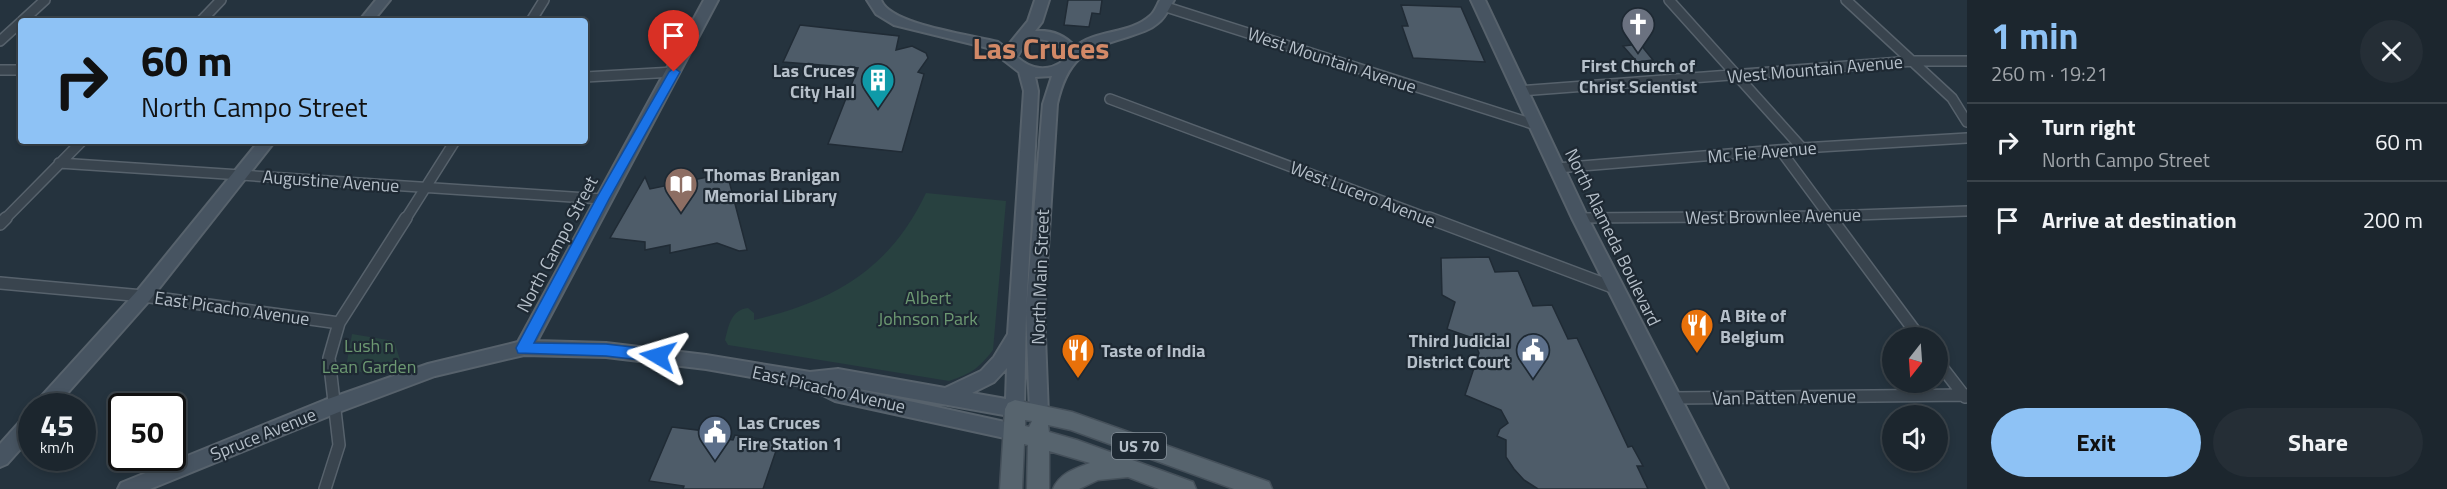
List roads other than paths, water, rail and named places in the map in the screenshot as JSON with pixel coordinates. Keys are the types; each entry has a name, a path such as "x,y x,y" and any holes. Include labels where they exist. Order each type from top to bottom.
{"main road":[{"name":"US 70","path":"1015,409 1072,421 1261,489"},
{"name":"North Main Street","path":"1011,489 1015,409"},
{"name":"North Main Street","path":"1038,489 1039,414"},
{"name":"East Picacho Avenue","path":"1014,432 1039,437 1148,474"},
{"path":"1064,489 1071,479 1108,468 1148,474"},
{"name":"US 70","path":"1148,474 1185,489"}],"street":[{"path":"24,18 45,0"},
{"path":"204,18 221,0"},
{"path":"368,18 383,0"},
{"path":"533,18 544,0"},
{"name":"North Campo Street","path":"524,348 602,199 674,72 711,0"},
{"path":"874,0 875,5 885,15 899,22 932,32 993,45 1026,70 1045,73 1066,66 1087,45 1129,32 1149,22 1161,13 1165,3"},
{"path":"884,0 894,13 918,24 990,39 1021,40 1038,35 1062,41 1121,30 1145,19 1165,3"},
{"path":"1010,58 1011,49 1035,22 1042,0"},
{"path":"1042,0 1048,21 1072,52 1066,66"},
{"name":"North Alameda Boulevard","path":"1478,0 1580,218 1718,489"},
{"path":"1669,0 1802,148"},
{"path":"1846,0 1952,98 1967,122"},
{"name":"West Mountain Avenue","path":"1165,3 1536,125"},
{"path":"0,41 18,24"},
{"name":"West Mountain Avenue","path":"1519,91 1914,61 1967,62"},
{"name":"North Main Street","path":"1039,414 1035,311 1050,104 1054,87 1066,66"},
{"path":"0,70 18,70"},
{"name":"North Main Street","path":"1015,409 1016,334 1031,91 1026,70"},
{"path":"588,77 674,72"},
{"name":"West Lucero Avenue","path":"1110,99 1615,288"},
{"name":"Mc Fie Avenue","path":"1557,168 1781,152 1802,148 1967,138"},
{"path":"0,225 79,144"},
{"path":"57,393 143,296 265,144"},
{"path":"325,489 339,446 332,406 328,358 339,323 453,144"},
{"path":"1781,152 1912,327"},
{"name":"Augustine Avenue","path":"59,163 602,199"},
{"name":"West Brownlee Avenue","path":"1580,218 1828,216 1967,211"},
{"name":"East Picacho Avenue","path":"0,283 143,296 339,323"},
{"path":"943,398 991,376 1000,366 1016,334"},
{"name":"East Picacho Avenue","path":"332,406 434,369 524,348 606,350 706,362 810,380 835,393 1014,432"},
{"path":"1948,374 1966,397"},
{"path":"810,380 838,377 943,398 1015,409"},
{"name":"Van Patten Avenue","path":"1673,398 1966,397"},
{"name":"Spruce Avenue","path":"128,489 332,406"},
{"path":"0,458 18,438"}],"place":[{"name":"First Church of Christ Scientist","path":"1638,53"},
{"name":"Las Cruces City Hall","path":"878,109"},
{"name":"Thomas Branigan Memorial Library","path":"681,213"},
{"name":"A Bite of Belgium","path":"1697,354"},
{"name":"Taste of India","path":"1078,379"},
{"name":"Third Judicial District Court","path":"1533,379"},
{"name":"Las Cruces Fire Station 1","path":"715,461"}],"district":[{"name":"Las Cruces","path":"1041,48"}],"park label":[{"name":"Albert Johnson Park","path":"928,307"},
{"name":"Lush n Lean Garden","path":"369,355"}]}
